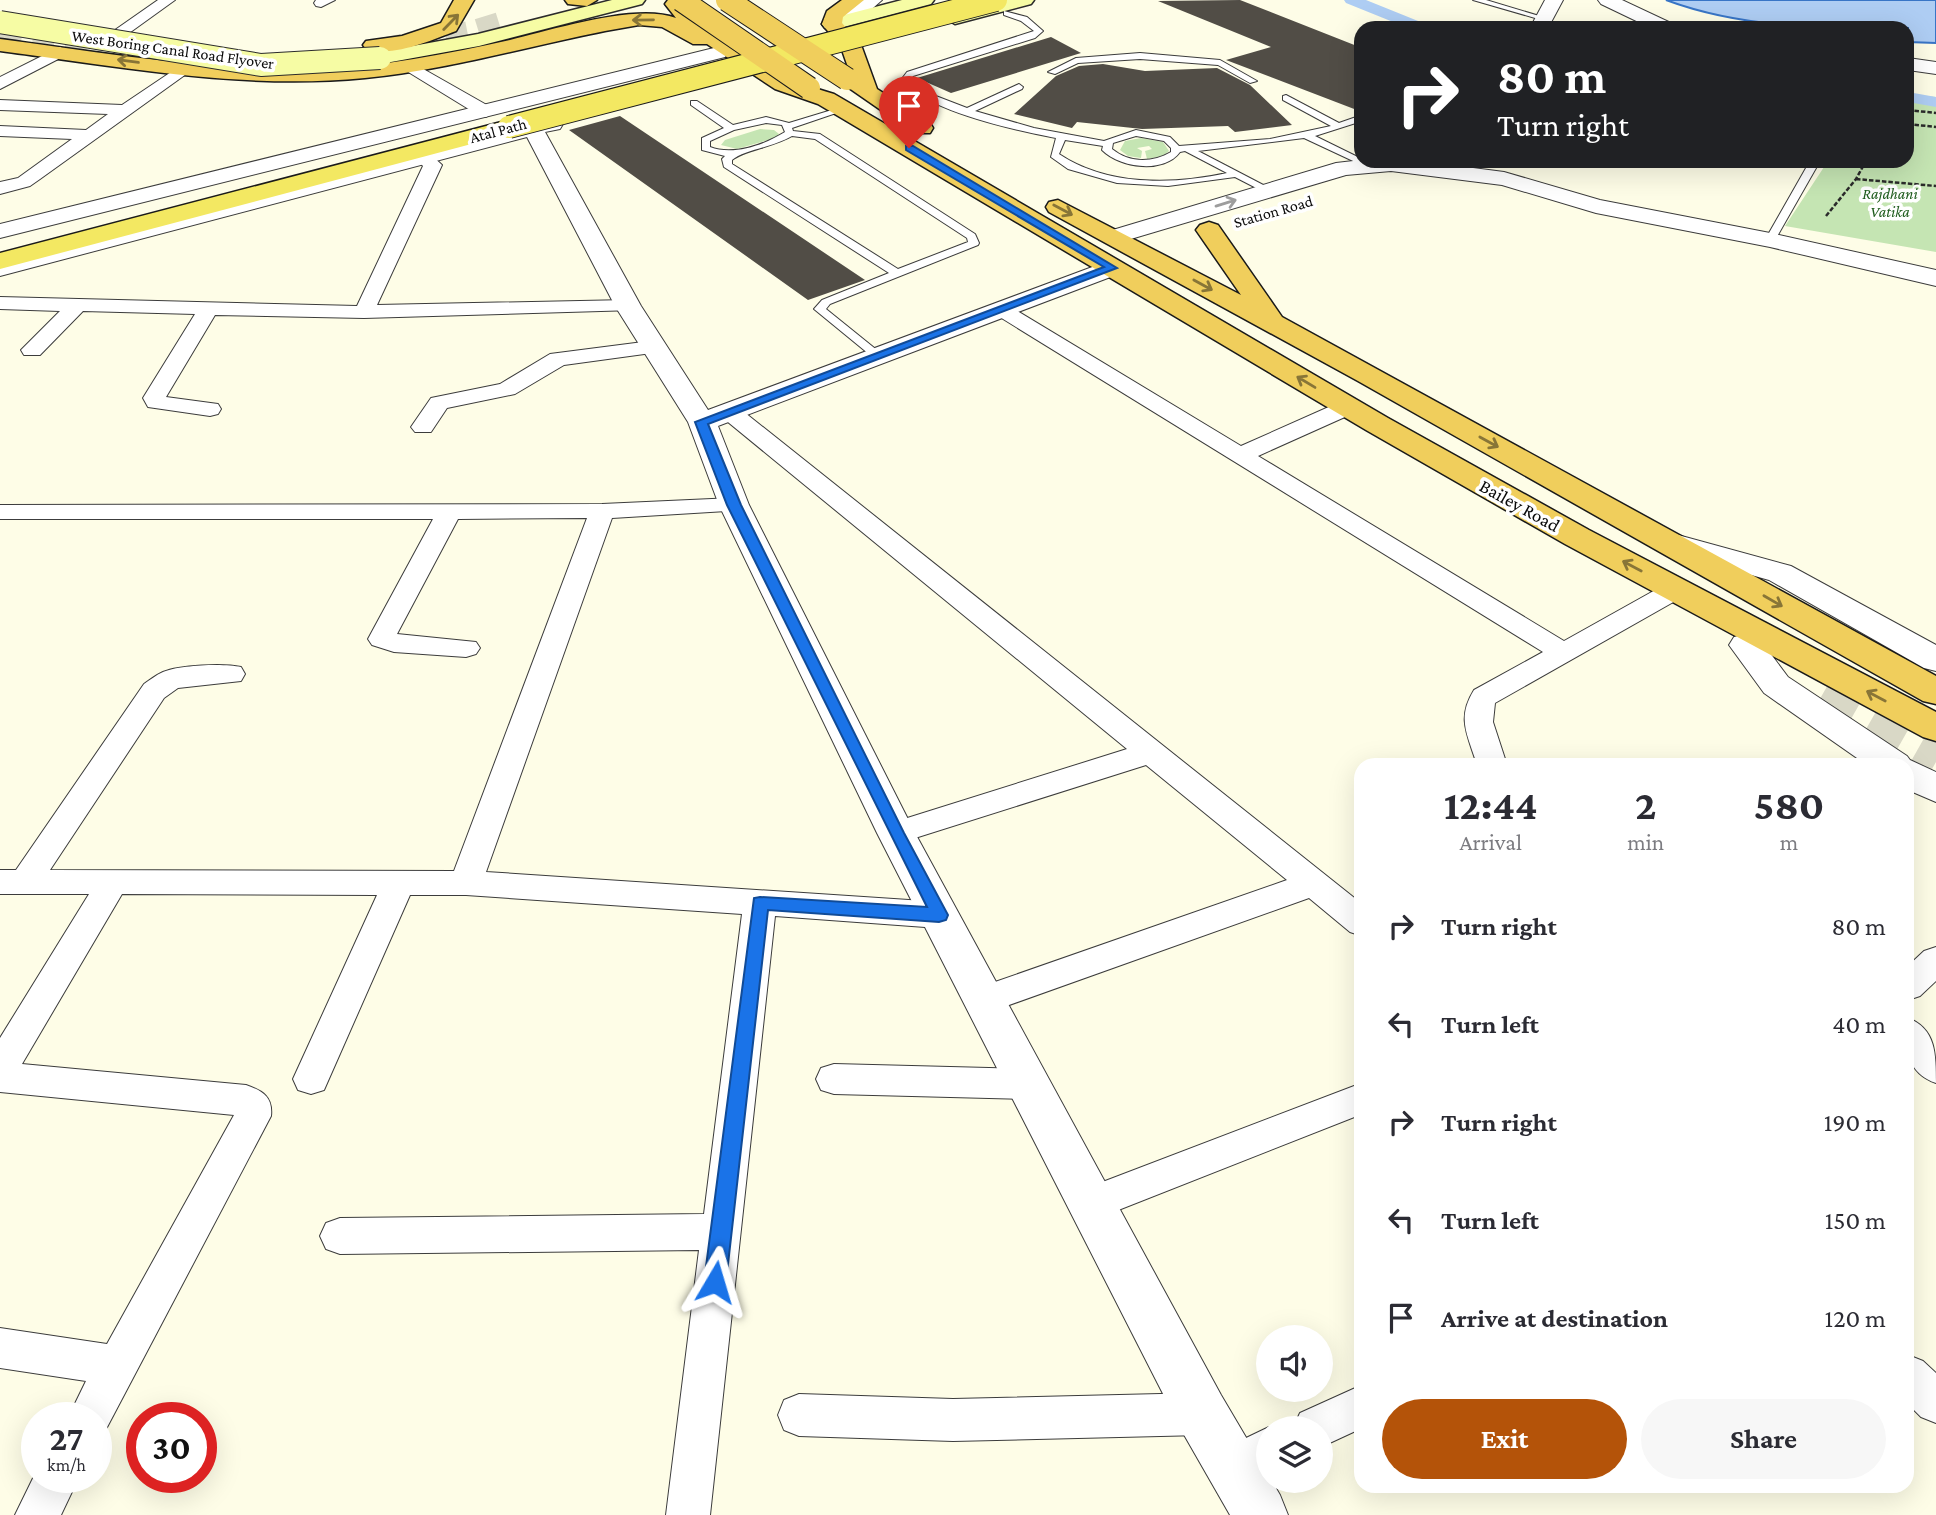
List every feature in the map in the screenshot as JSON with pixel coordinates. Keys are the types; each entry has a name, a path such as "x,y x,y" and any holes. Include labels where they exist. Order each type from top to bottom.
{"highway":[{"path":"0,12 235,50 303,52 405,41 436,33 455,21 464,0"},
{"path":"575,0 587,0"},
{"path":"680,0 675,4 694,26 762,72 795,90 828,100 1113,252"},
{"path":"727,0 968,159 1035,195 1113,252"},
{"path":"853,0 833,19 851,45 857,85"},
{"path":"0,45 183,69 288,76 411,66 639,19 667,21 774,89 811,100 828,100"},
{"path":"1209,230 1274,324"},
{"name":"Bailey Road","path":"1113,252 1144,253 1936,692"},
{"name":"Bailey Road","path":"1113,252 1377,424 1675,590 1741,633 1936,728"},
{"path":"1368,375 1392,401 1441,431 1437,438 1428,440 1413,437 1394,427 1377,424"}],"main road":[{"path":"506,21 587,0"},
{"name":"West Boring Canal Road Flyover","path":"0,22 261,65 380,58 479,40 635,0"},
{"path":"833,19 924,0"},
{"name":"Atal Path","path":"0,261 962,0"},
{"path":"851,45 1024,0"},
{"name":"Atal Path","path":"0,249 508,122 1002,7"}],"street":[{"path":"120,33 167,0"},
{"path":"833,19 857,12 873,0"},
{"path":"1541,21 1554,0"},
{"path":"1607,0 1651,21"},
{"path":"0,85 60,52"},
{"path":"0,269 424,158 508,122 668,67 718,53"},
{"path":"1914,65 1936,68"},
{"path":"411,66 508,122 628,306 651,347 716,418 1149,753 1354,917"},
{"path":"668,67 697,94"},
{"path":"0,188 24,182 183,69"},
{"path":"0,232 508,122 697,94 746,72"},
{"path":"0,105 124,110"},
{"path":"0,131 89,135"},
{"path":"364,312 433,165 424,158"},
{"path":"716,418 1002,310 1113,252 1266,190 1354,167"},
{"name":"Station Road","path":"1144,253 1209,230 1370,183 1382,168"},
{"path":"1423,168 1504,179 1596,206 1770,240 1936,278"},
{"path":"1493,168 1504,179"},
{"path":"0,303 364,312 628,306"},
{"path":"32,350 78,305"},
{"path":"209,308 154,398 156,402 164,405 210,409"},
{"path":"1002,310 1562,652"},
{"path":"423,427 439,403 507,389 558,359 651,347"},
{"path":"1240,455 1348,407"},
{"path":"716,418 734,505 896,833 1202,1414 1251,1457 1260,1515"},
{"path":"0,512 601,511 734,505"},
{"path":"466,883 601,511"},
{"path":"450,512 382,639 394,643 466,648"},
{"path":"1667,541 1780,573 1936,660"},
{"path":"1490,758 1477,716 1477,707 1484,697 1675,590"},
{"path":"1741,633 1821,697"},
{"path":"1741,633 1776,685 1885,758"},
{"path":"12,882 154,691 172,679 230,674"},
{"path":"896,833 1149,753"},
{"path":"1914,776 1936,789"},
{"path":"12,882 466,883 939,915"},
{"path":"0,1069 113,882"},
{"path":"311,1079 399,883"},
{"path":"985,1000 1313,884"},
{"path":"688,1515 760,903"},
{"path":"1914,980 1936,960"},
{"path":"1914,1040 1936,1068"},
{"path":"0,1077 246,1101 254,1106 253,1116 98,1402"},
{"path":"834,1079 1030,1084"},
{"path":"1093,1203 1354,1101"},
{"path":"340,1236 721,1232"},
{"path":"0,1349 117,1366"},
{"path":"1914,1382 1936,1402"},
{"path":"1333,1420 1354,1410"},
{"path":"799,1415 953,1420 1202,1414"},
{"path":"37,1515 49,1493"}],"lane":[{"path":"1477,0 1535,21"},
{"path":"1002,7 1039,31 1032,36 905,77 905,80 917,91 999,123 1060,138 1107,144 1125,134 1147,134 1167,139 1175,149"},
{"path":"1052,72 1076,61 1140,56 1220,63 1253,81"},
{"path":"968,111 1019,87"},
{"path":"697,94 731,128"},
{"path":"1286,99 1339,127"},
{"path":"828,100 789,130 733,153 715,153 703,145 710,135 766,120 789,130 817,136 971,236 974,243 827,302 820,309 878,357"},
{"path":"1175,149 1305,135 1354,121"},
{"path":"1305,135 1354,152"},
{"path":"1060,138 1054,155 1067,167 1128,180 1208,182 1237,174"},
{"path":"1107,144 1111,155 1140,162 1162,160 1170,157 1175,149"},
{"path":"1187,149 1266,190"},
{"path":"733,153 727,159 727,165 898,274"},
{"path":"1128,180 1140,162"},
{"path":"1770,240 1811,168"}],"path":[{"path":"1914,111 1936,113"},
{"path":"1914,125 1936,127"},
{"path":"1826,216 1862,168"},
{"path":"1856,179 1936,186"}],"green space":[{"name":"Rajdhani Vatika","path":"1914,95 1936,97 1936,252 1785,226 1823,168 1914,168"},
{"path":"760,129 774,130 779,134 775,138 737,149 721,145 725,140"},
{"path":"1141,138 1163,142 1169,151 1163,156 1147,159 1145,151 1152,149 1149,146 1137,148 1142,151 1141,158 1128,156 1120,150 1125,141"}],"water":[{"path":"1666,0 1936,0 1936,43 1914,42 1914,21 1749,21 1695,10"}],"building":[{"path":"1240,0 1354,45 1354,109 1226,60 1271,47 1158,1"},
{"path":"1051,37 1081,53 951,93 917,78"},
{"path":"1103,64 1145,71 1217,68 1250,85 1292,125 1235,132 1228,126 1142,129 1077,122 1072,128 1014,114 1056,76 1079,66"},
{"path":"620,116 865,280 808,300 569,130"}],"waterway":[{"path":"1352,0 1404,21"},
{"path":"1914,98 1936,102"}],"tunnel":[{"path":"381,49 474,31 506,21"},
{"path":"0,34 102,49"},
{"path":"1821,697 1936,762"}],"route":[{"path":"715,1282 760,903 939,915 734,505 702,422 1112,268 909,148"}]}
